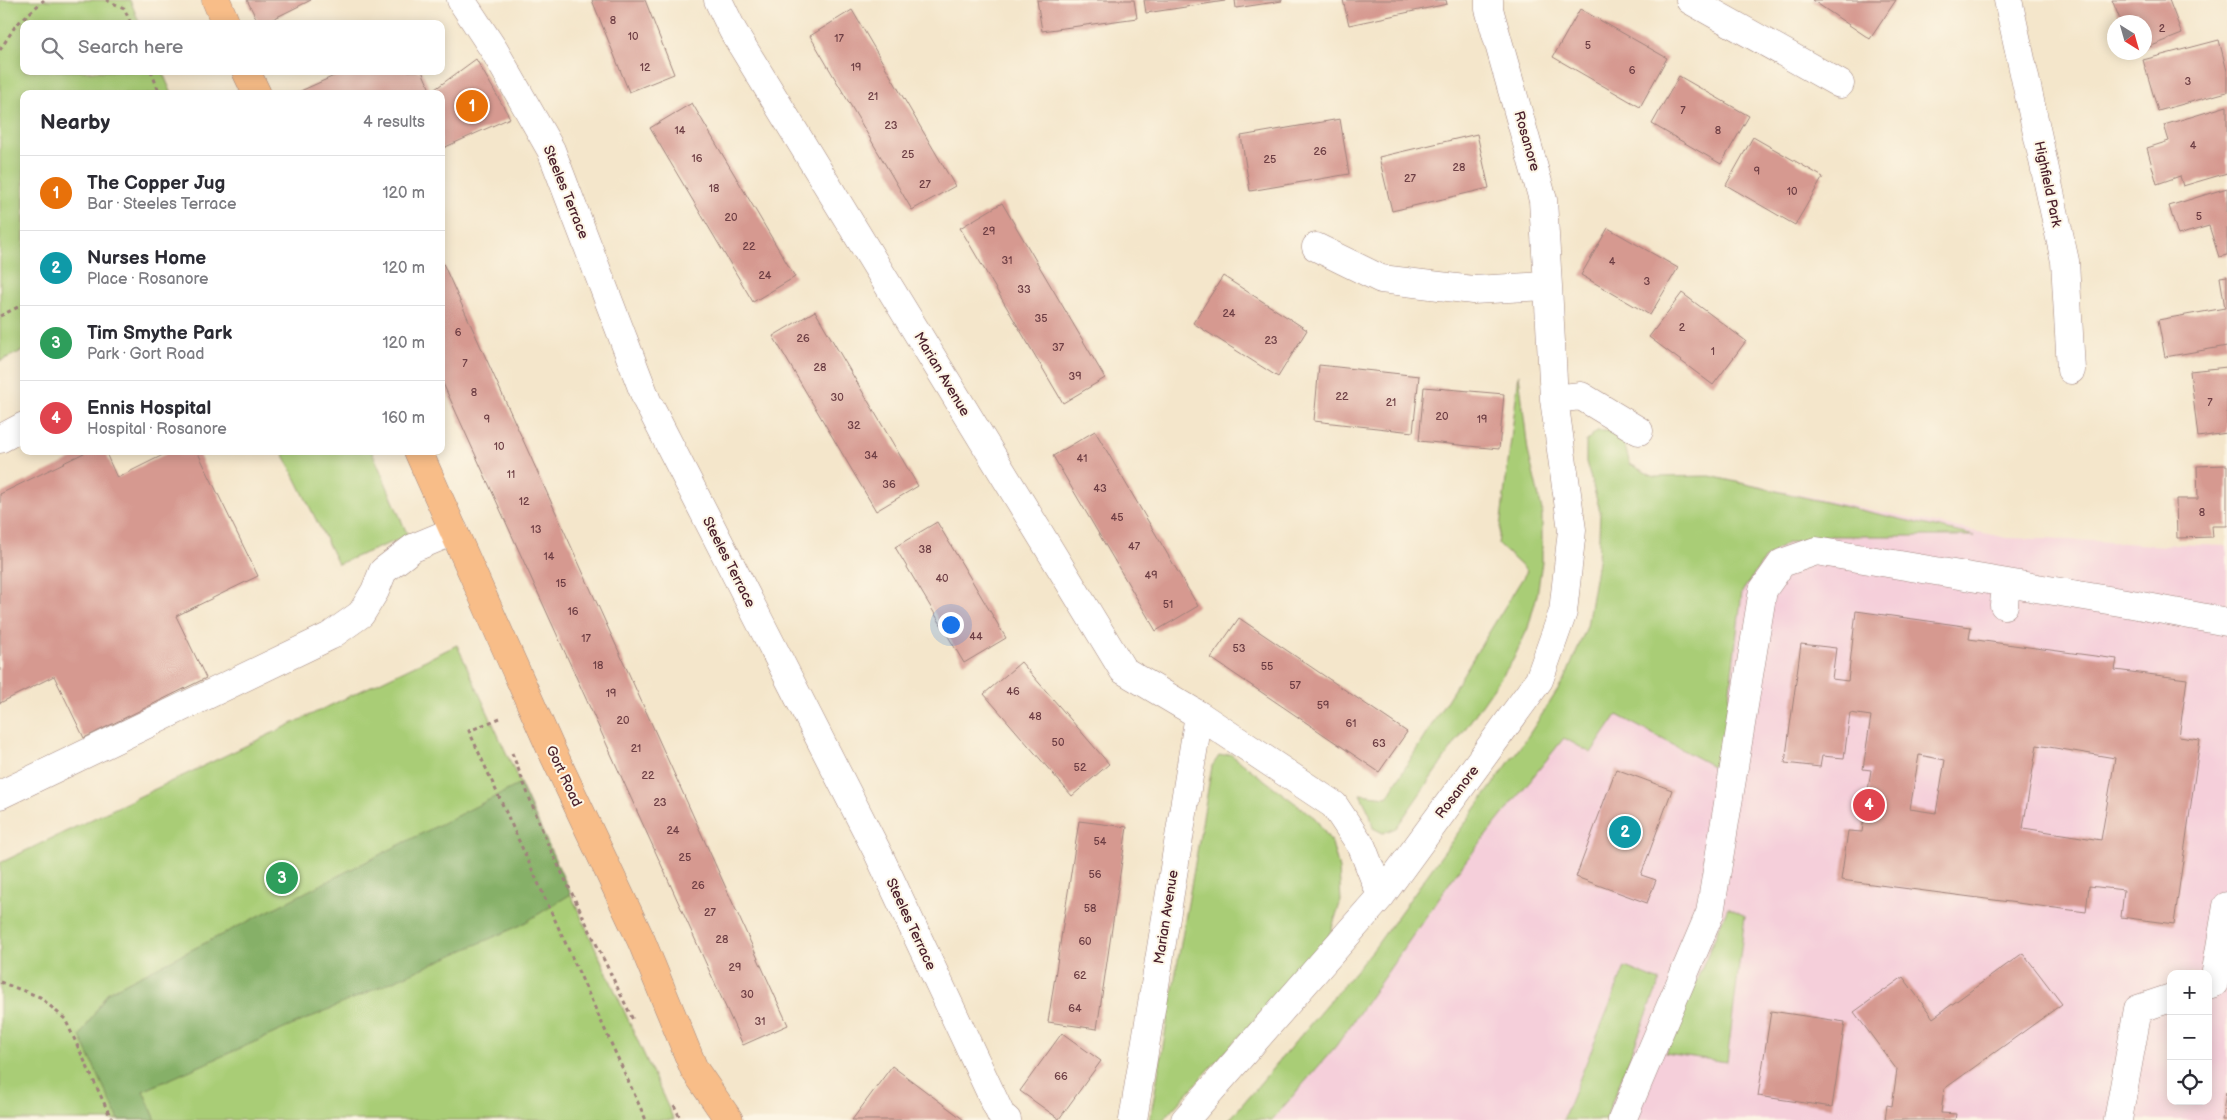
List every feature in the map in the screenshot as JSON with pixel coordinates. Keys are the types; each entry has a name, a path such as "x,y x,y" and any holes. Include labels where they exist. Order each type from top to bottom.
{"main road":[{"path":"216,0 224,20"},
{"path":"248,75 255,90"},
{"name":"Gort Road","path":"420,455 531,705 640,940 694,1069 722,1109 745,1120"}],"street":[{"name":"Steeles Terrace","path":"461,0 494,50 551,150 647,401 878,853 1001,1115 1007,1120"},
{"name":"Marian Avenue","path":"718,0 733,31 1123,670 1199,715 1334,805 1362,847 1381,896"},
{"name":"Rosanore","path":"1185,1120 1381,896 1539,680 1563,612 1572,530 1554,399 1543,200 1489,9 1489,0"},
{"path":"1690,0 1840,84"},
{"name":"Highfield Park","path":"2008,0 2065,261 2071,370"},
{"path":"1316,247 1381,279 1473,290 1548,286"},
{"path":"1554,399 1581,396 1639,432"},
{"path":"0,438 20,428"},
{"path":"0,795 330,636 361,614 375,591 383,571 413,548 454,532"},
{"path":"1622,1120 1710,913 1762,590 1782,563 1816,551 2005,594 2131,612 2227,622"},
{"name":"Marian Avenue","path":"1133,1120 1199,715"},
{"path":"2212,984 2214,983 2227,906"},
{"path":"2118,1120 2138,1009 2167,999"}],"path":[{"path":"22,20 44,0"},
{"path":"106,0 124,8 129,20"},
{"path":"0,50 20,21"},
{"path":"153,75 158,90"},
{"path":"0,316 20,306"},
{"path":"531,705 469,731 646,1120"},
{"path":"498,719 502,727"},
{"path":"508,745 546,840 636,1025"},
{"path":"0,984 40,996 65,1019 112,1120"},
{"path":"673,1103 680,1120"}],"shaded area":[{"path":"1710,476 2007,538 2167,546 2173,544 2227,546 2227,1120 1273,1120 1336,1046 1457,872 1564,738"}],"green space":[{"path":"0,0 130,0 138,20 20,20 20,75 164,75 170,90 20,90 20,352 0,361"},
{"path":"1519,374 1528,451 1542,510 1542,562 1537,595 1528,628 1513,660 1396,828 1383,833 1373,828 1370,814 1360,794 1387,797 1527,571 1498,544"},
{"path":"1597,431 1612,431 1624,443 1630,464 1654,477 1710,476 1975,536 1821,536 1787,543 1765,558 1742,592 1720,770 1617,715 1591,753 1564,738 1457,872 1336,1046 1272,1120 1229,1120 1373,950 1528,736 1565,679 1587,626 1598,561 1600,511 1586,462 1586,441"},
{"path":"284,455 374,455 408,536 338,564"},
{"path":"457,645 674,1120 0,1120 0,863"},
{"path":"1230,754 1315,818 1332,843 1339,869 1341,901 1328,939 1163,1120 1150,1120 1212,766 1219,756"},
{"path":"520,784 571,894 521,925 143,1091 156,1120 119,1120 80,1036 108,992"},
{"path":"1728,907 1745,916 1727,1062 1665,1053"},
{"path":"1625,967 1660,981 1605,1120 1563,1120"}],"building":[{"path":"247,0 311,0 271,20 257,20"},
{"path":"592,0 645,0 674,74 629,92"},
{"path":"1037,0 1134,0 1137,18 1042,31"},
{"path":"1144,0 1225,0 1225,1 1146,13"},
{"path":"1235,0 1282,0 1282,1 1236,8"},
{"path":"1343,0 1446,0 1447,4 1349,25"},
{"path":"1812,0 1896,0 1870,39"},
{"path":"2112,0 2169,0 2182,34 2152,46 2152,15 2118,15"},
{"path":"1580,9 1667,58 1640,107 1553,57"},
{"path":"852,10 955,186 912,210 810,36"},
{"path":"2219,40 2227,71 2227,92 2158,111 2143,60 2152,60 2152,58"},
{"path":"476,59 510,118 445,147 445,90 434,90"},
{"path":"336,75 424,75 430,90 303,90"},
{"path":"1679,76 1749,116 1721,164 1652,124"},
{"path":"692,103 795,277 753,302 650,128"},
{"path":"2227,106 2227,173 2183,186 2180,176 2157,184 2147,148 2169,141 2164,125"},
{"path":"1340,119 1349,174 1250,191 1241,136"},
{"path":"1477,134 1489,188 1392,211 1379,157"},
{"path":"1753,137 1823,177 1795,225 1726,185"},
{"path":"2227,188 2227,255 2219,257 2209,226 2178,235 2169,206"},
{"path":"1002,203 1105,378 1063,403 960,228"},
{"path":"1608,228 1678,268 1650,315 1581,275"},
{"path":"445,268 788,1025 743,1045 445,388"},
{"path":"1223,276 1307,330 1278,377 1193,323"},
{"path":"2227,276 2227,346 2165,357 2158,320 2225,308 2220,277"},
{"path":"1682,293 1746,341 1713,385 1649,337"},
{"path":"815,311 918,486 876,511 773,336"},
{"path":"1319,365 1419,376 1413,432 1314,421"},
{"path":"2227,367 2227,433 2198,437 2190,371"},
{"path":"1424,387 1504,394 1499,449 1419,441"},
{"path":"1095,431 1198,606 1156,631 1053,456"},
{"path":"80,455 107,455 117,478 163,455 199,455 258,576 176,616 206,678 84,738 54,676 0,703 0,494"},
{"path":"2227,465 2227,526 2212,526 2213,537 2177,538 2176,499 2198,499 2197,466"},
{"path":"937,522 1006,638 964,663 895,547"},
{"path":"1856,611 1971,627 1969,639 2117,659 2115,670 2187,679 2179,737 2200,740 2174,924 2121,917 2124,890 2089,886 2086,912 1841,880 1848,831 1862,832 1871,770 1863,769 1871,716 1850,713 1844,758 1822,756 1820,767 1785,763 1801,644 1836,648 1832,679 1848,681","holes":["2037,745 2115,758 2101,840 2023,828","1919,755 1945,760 1936,813 1910,809"]},
{"path":"1239,618 1407,732 1379,772 1211,658"},
{"path":"1021,662 1109,764 1072,796 984,694"},
{"path":"1616,769 1672,790 1641,875 1656,880 1647,903 1576,877"},
{"path":"1079,821 1127,827 1097,1029 1048,1022"},
{"path":"2023,953 2062,1004 1944,1089 1941,1113 1956,1114 1955,1120 1885,1120 1887,1105 1892,1106 1897,1070 1854,1012 1903,977 1933,1018"},
{"path":"1771,1011 1845,1022 1832,1107 1758,1096"},
{"path":"1062,1033 1101,1061 1059,1119 1020,1091"},
{"path":"892,1066 964,1120 852,1120"},
{"path":"2226,1092 2227,1120 2222,1120"}],"place":[{"name":"The Copper Jug","path":"472,106"},
{"name":"Ennis Hospital","path":"1869,805"},
{"name":"Nurses Home","path":"1625,832"},
{"name":"Tim Smythe Park","path":"282,878"}]}
